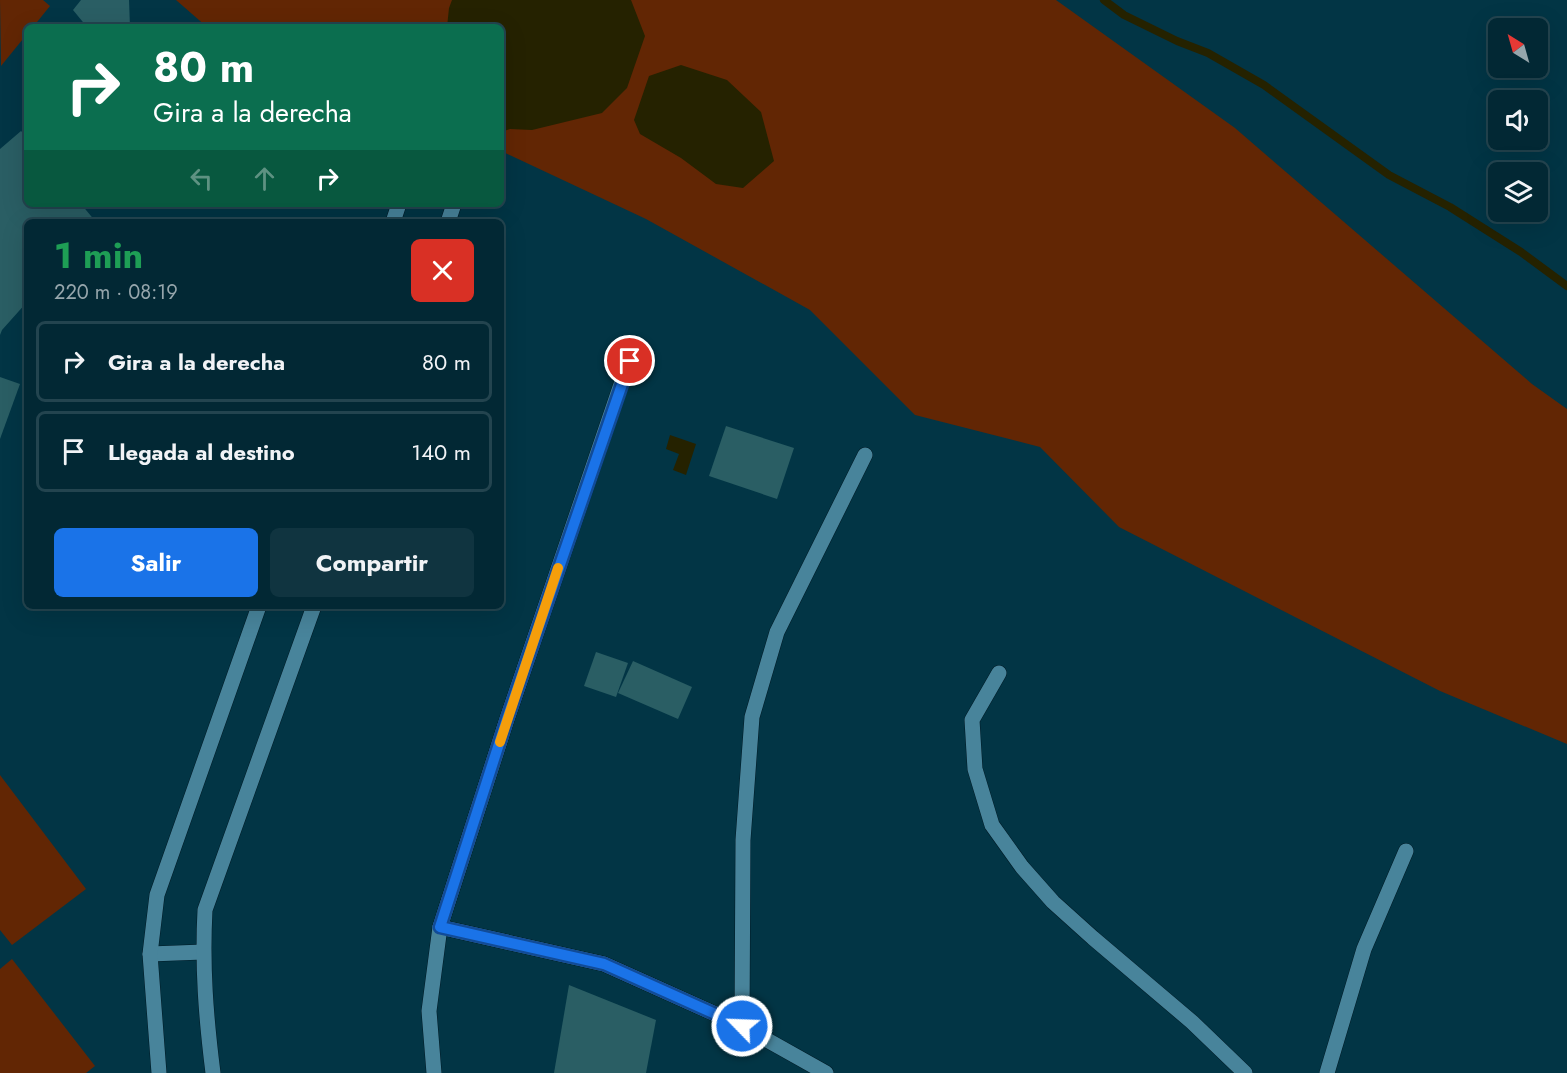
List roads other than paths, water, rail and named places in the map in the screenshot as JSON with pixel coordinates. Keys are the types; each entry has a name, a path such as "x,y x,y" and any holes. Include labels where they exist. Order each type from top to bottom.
{"street":[{"path":"434,1073 429,1011 440,927 507,719 630,361"},
{"path":"742,1026 743,840 752,717 777,632 865,455"},
{"path":"159,1073 150,954 158,895 258,609"},
{"path":"213,1073 204,997 205,910 313,609"},
{"path":"999,673 972,720 975,769 992,825 1022,867 1053,902 1192,1022 1245,1073"},
{"path":"1327,1073 1364,949 1406,851"},
{"path":"440,927 604,964 742,1026 826,1073"},
{"path":"150,954 203,952"}],"waterway":[{"path":"1104,0 1124,15 1177,41 1208,53 1264,85 1389,175 1450,207 1521,252 1567,286"}]}
